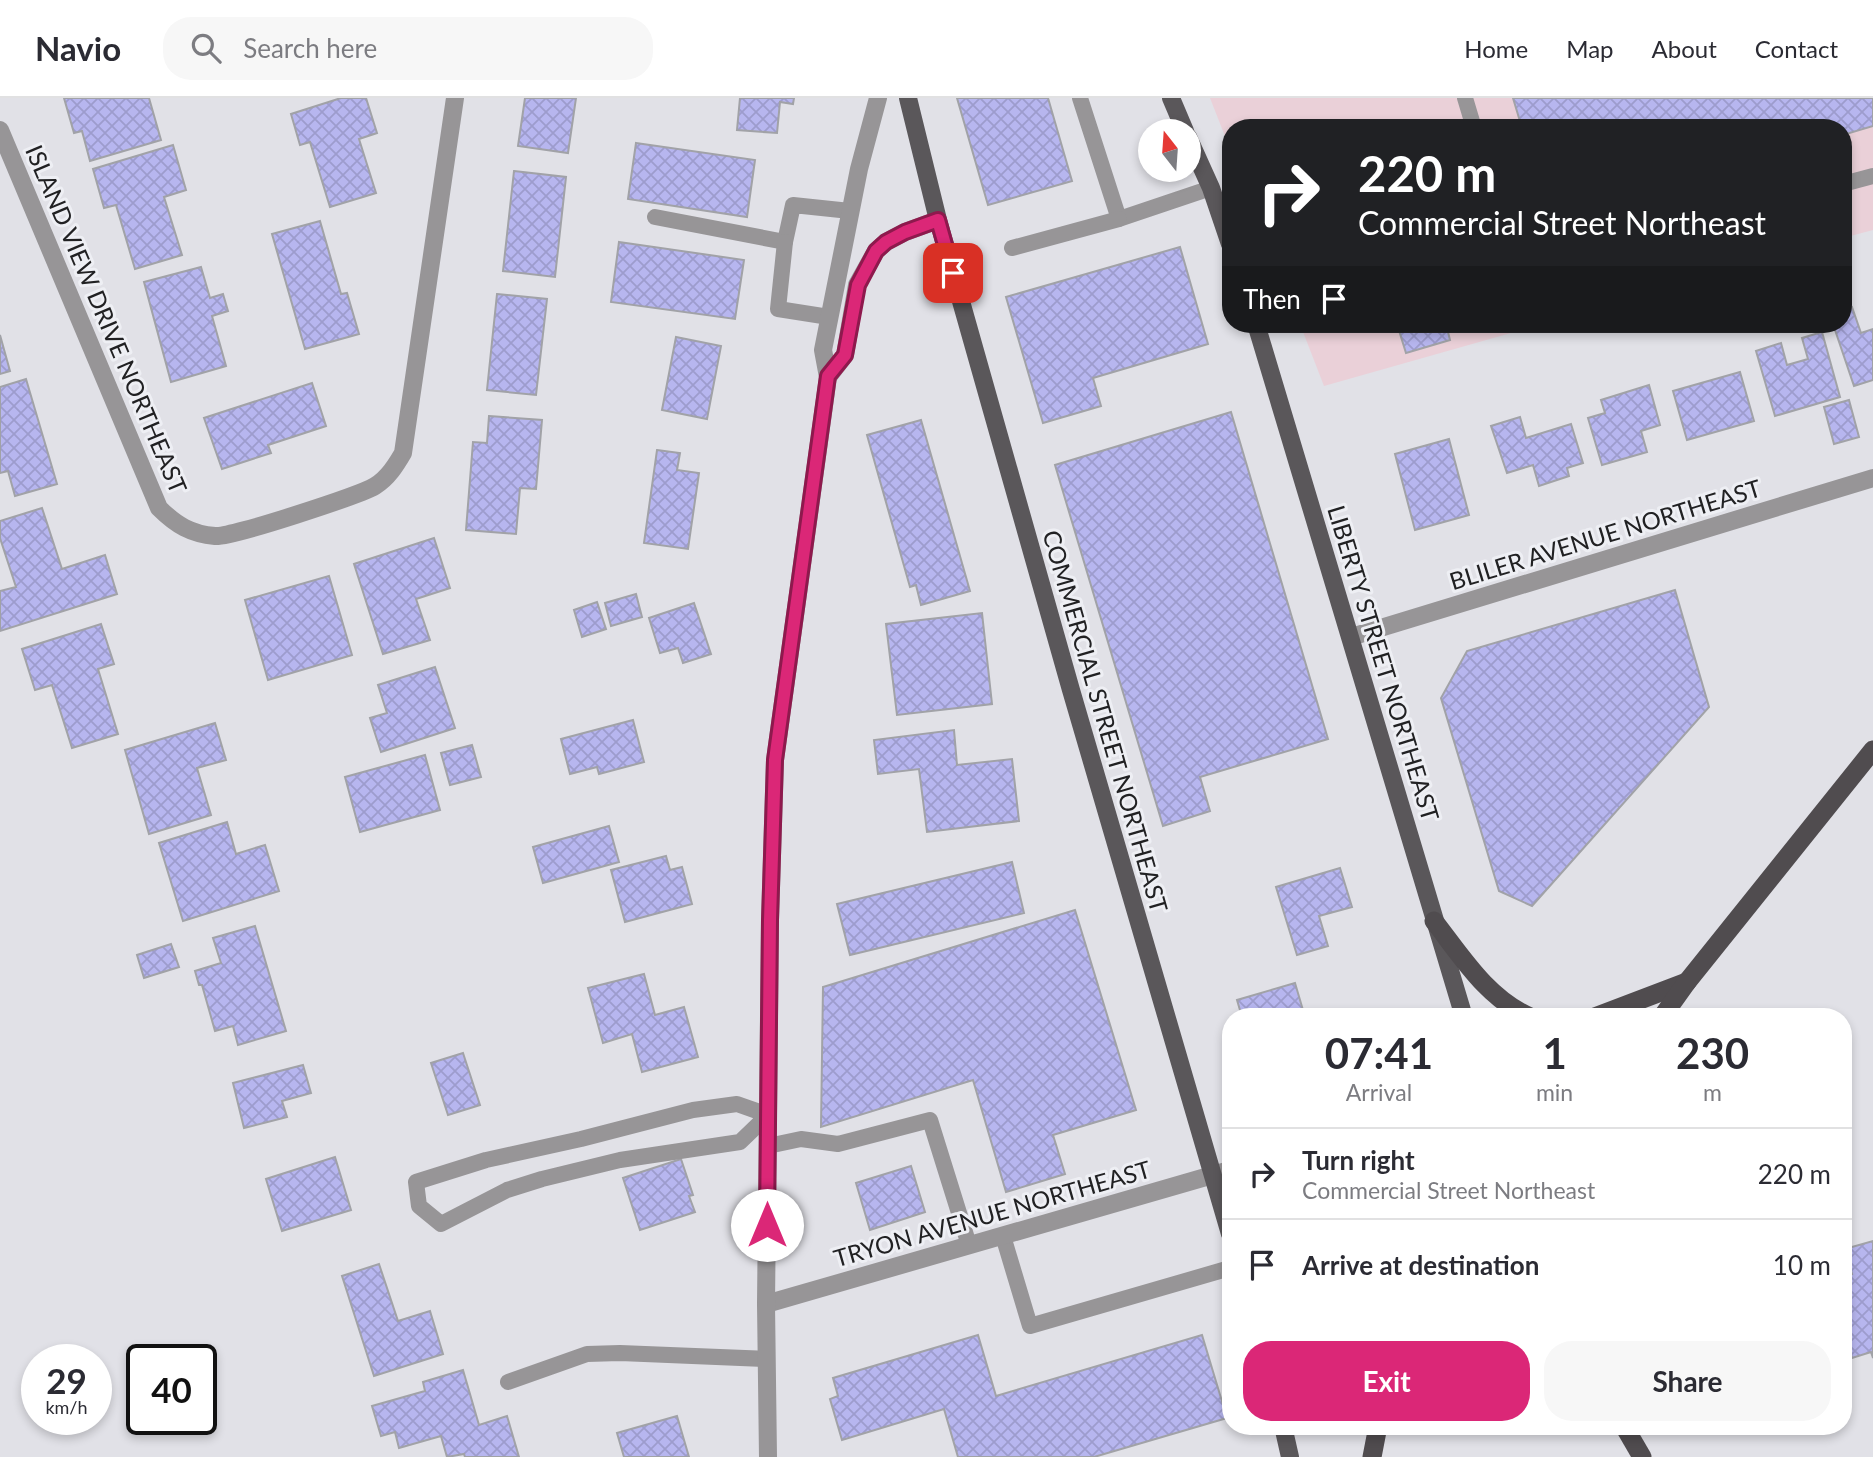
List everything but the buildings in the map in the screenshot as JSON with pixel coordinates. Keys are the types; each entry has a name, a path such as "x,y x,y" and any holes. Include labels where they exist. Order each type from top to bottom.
{"highway":[{"path":"1668,1008 1873,750"},
{"path":"1434,921 1478,977 1511,1008"},
{"path":"1619,1008 1687,982"},
{"path":"1371,1457 1376,1435"},
{"path":"1629,1435 1642,1457"}],"main road":[{"name":"COMMERCIAL STREET NORTHEAST","path":"908,98 938,220 1071,690 1222,1172"},
{"path":"1171,98 1180,119"},
{"path":"1201,166 1222,220"},
{"name":"LIBERTY STREET NORTHEAST","path":"1259,333 1461,1008"},
{"path":"1285,1435 1290,1457"}],"street":[{"name":"ISLAND VIEW DRIVE NORTHEAST","path":"0,130 159,508 175,524 195,534 219,537 351,497 376,486 394,469 403,453 455,98"},
{"path":"768,1457 766,1304 770,920 775,760 828,376 823,349 859,169 878,98"},
{"path":"828,376 845,355 858,285 876,251 905,232 938,220"},
{"name":"BLILER AVENUE NORTHEAST","path":"1352,637 1873,478"},
{"name":"TRYON AVENUE NORTHEAST","path":"766,1304 1222,1172"}],"lane":[{"path":"1080,98 1119,219"},
{"path":"1465,98 1471,119"},
{"path":"1852,182 1873,176"},
{"path":"1012,248 1119,219 1211,188"},
{"path":"829,317 778,309 785,243 793,205 850,211"},
{"path":"655,217 785,243"},
{"path":"737,1104 768,1115 740,1142 620,1160 542,1179 507,1191 442,1224 419,1206 416,1182 486,1160 693,1110 737,1104"},
{"path":"768,1146 800,1139 838,1144 930,1120 969,1245"},
{"path":"1003,1236 1030,1326 1222,1270"},
{"path":"508,1382 587,1354 767,1359"}],"shaded area":[{"path":"1210,98 1873,98 1873,230 1852,236 1852,119 1222,119 1222,129"},
{"path":"1303,333 1511,333 1324,386"}],"route":[{"path":"767,1225 770,920 775,760 828,376 845,355 858,285 876,251 886,242 938,220 953,273"}]}
